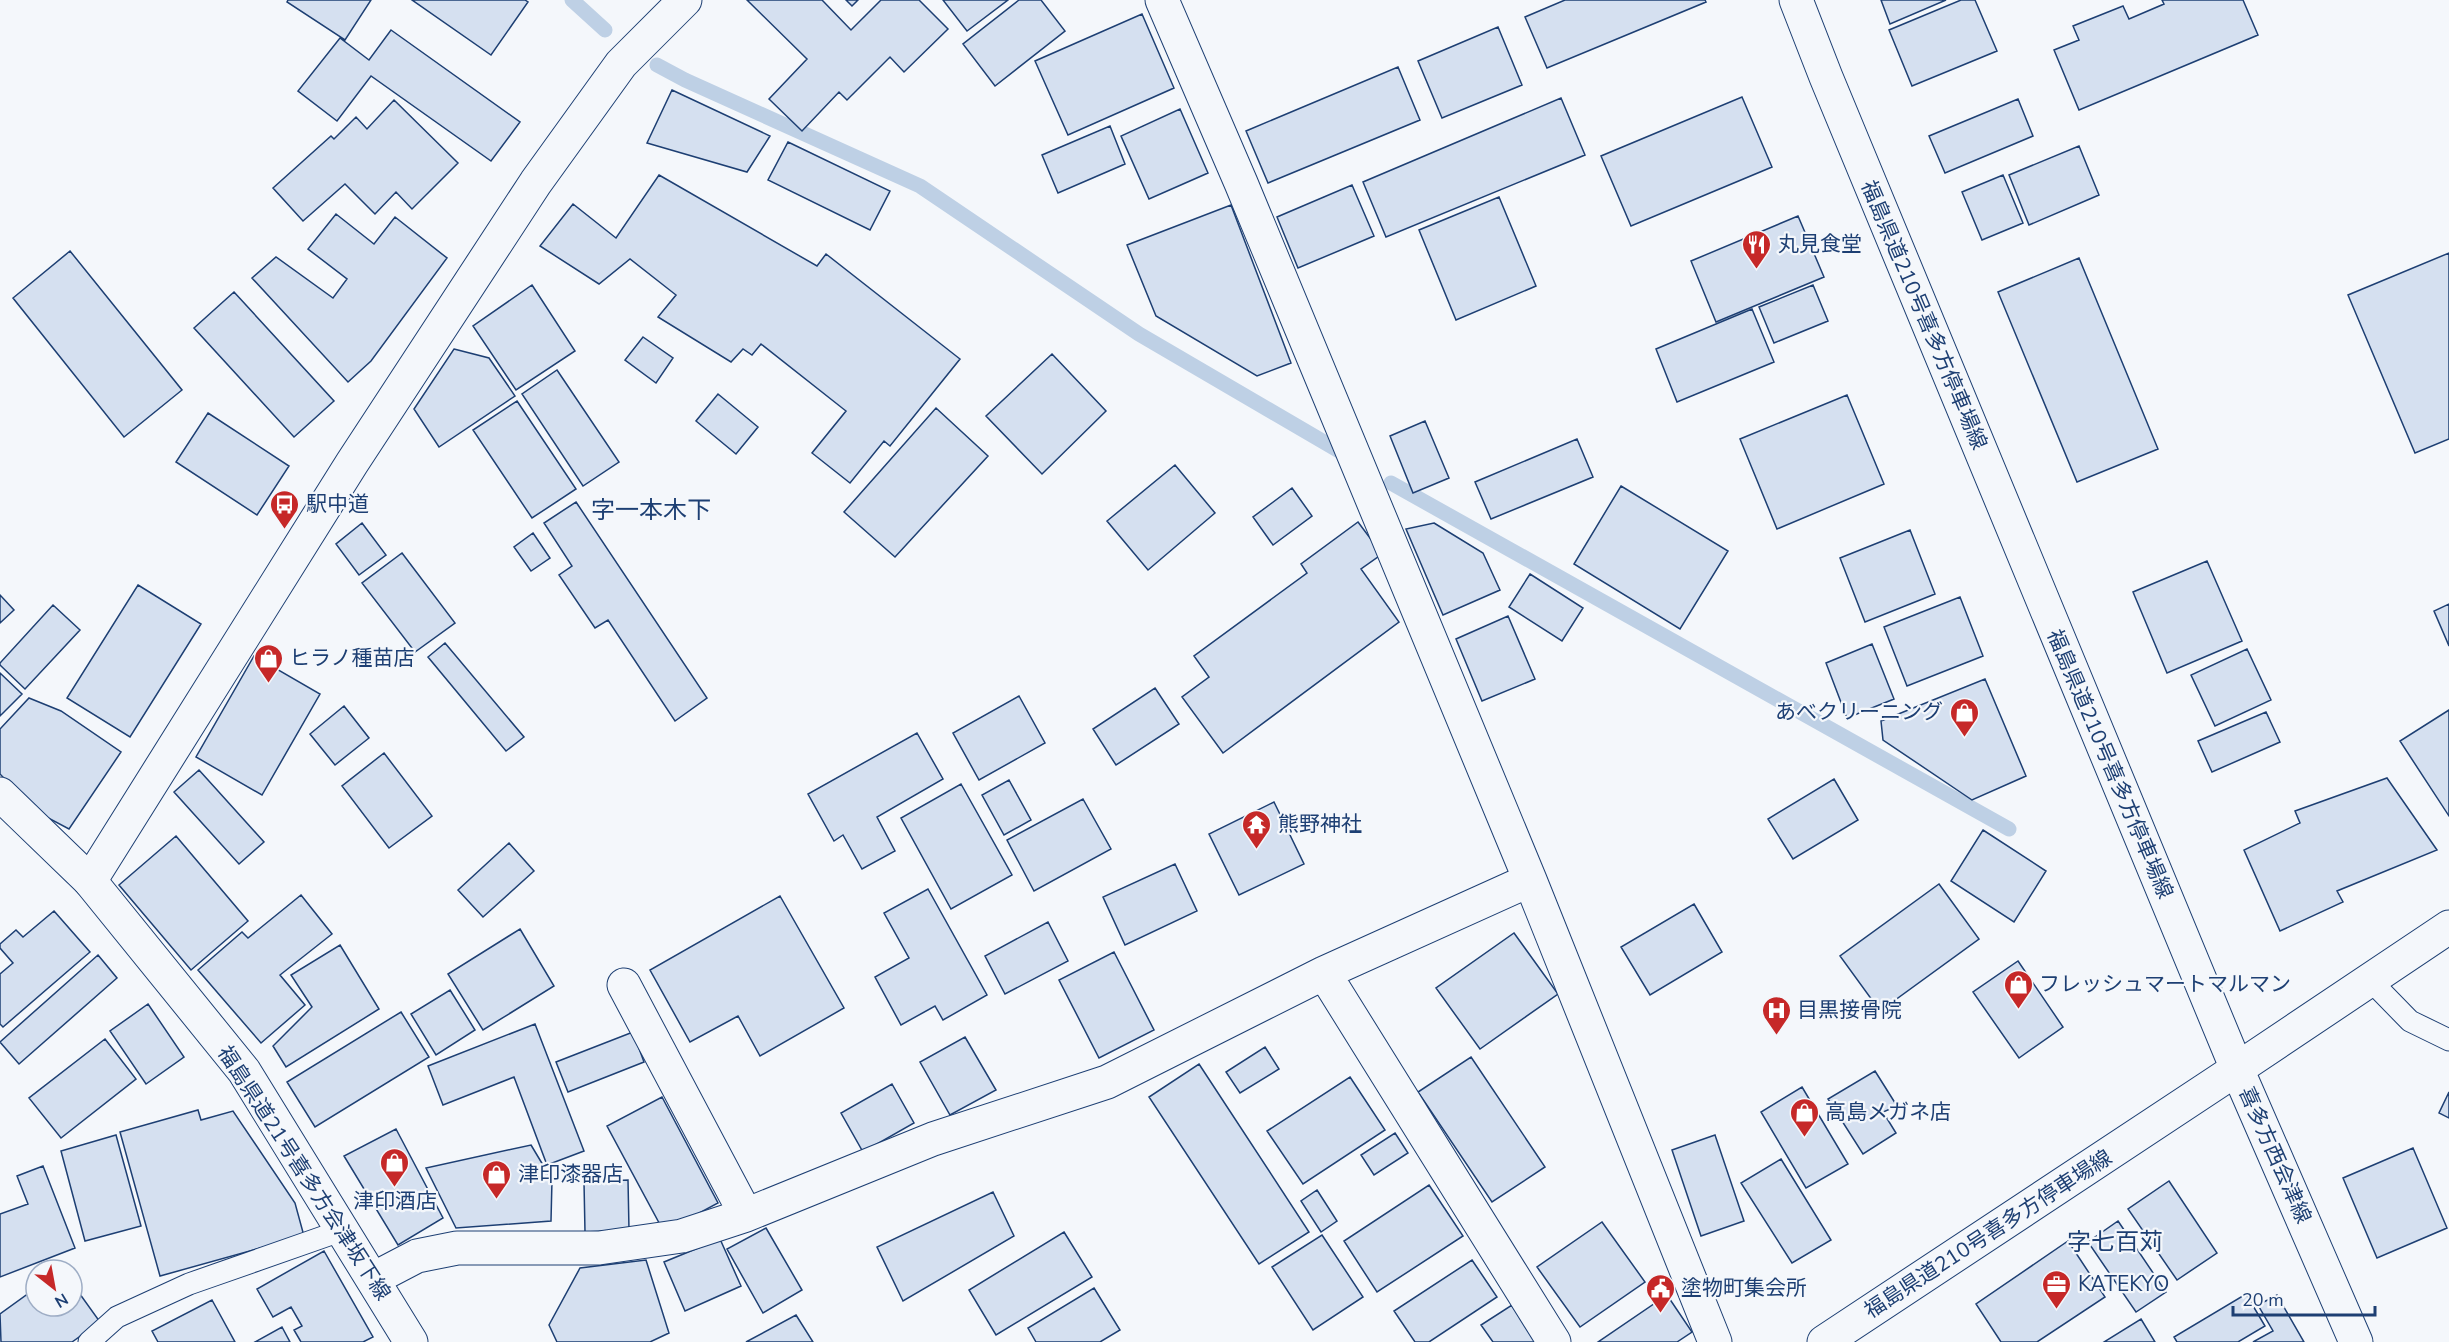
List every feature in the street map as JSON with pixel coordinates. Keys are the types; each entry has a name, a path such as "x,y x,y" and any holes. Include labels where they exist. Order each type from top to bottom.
{"street":[{"path":"90,881 352,463 536,182 621,64 685,0"},
{"path":"1162,0 1250,205 1530,880 1715,1342"},
{"name":"福島県道210号喜多方停車場線","path":"1796,0 2237,1069 1824,1342"},
{"name":"福島県道21号喜多方会津坂下線","path":"0,794 90,881 244,1071 411,1342"},
{"path":"373,1279 417,1256 457,1248 599,1248 682,1236 746,1215 933,1139 1107,1082 1324,973 1530,880"},
{"name":"喜多方西会津線","path":"2356,1342 2237,1069 2449,927"},
{"path":"1324,973 1554,1342"},
{"path":"624,985 746,1215"}],"lane":[{"path":"2370,980 2410,1021 2449,1040"},
{"path":"89,1342 117,1317 189,1284 343,1230"}],"building":[{"path":"288,0 371,0 345,40 287,2"},
{"path":"412,0 525,0 528,2 491,55"},
{"path":"747,0 822,0 851,30 881,0 919,0 948,29 904,72 890,57 847,100 839,92 802,131 769,99 807,59"},
{"path":"846,0 858,0 852,6"},
{"path":"943,0 1008,0 967,31"},
{"path":"1019,0 1041,0 1065,31 995,86 963,44"},
{"path":"1565,0 1705,0 1706,2 1547,68 1525,17"},
{"path":"1881,0 1946,0 1890,24"},
{"path":"1961,0 1975,0 1997,51 1912,86 1889,30"},
{"path":"2162,0 2243,0 2258,35 2079,110 2054,50 2079,40 2073,26 2123,6 2129,19 2164,4"},
{"path":"1142,14 1174,88 1068,135 1035,61"},
{"path":"1498,27 1522,85 1442,118 1418,61"},
{"path":"391,30 520,122 491,161 371,76 337,121 298,91 340,38 369,60"},
{"path":"1398,67 1420,120 1268,183 1246,131"},
{"path":"672,90 770,136 747,172 647,143"},
{"path":"1742,97 1772,167 1631,226 1601,156"},
{"path":"1561,98 1585,155 1386,237 1363,182"},
{"path":"2018,99 2033,136 1945,173 1929,136"},
{"path":"394,100 458,163 412,209 396,192 375,214 345,184 303,221 273,188 331,136 334,139 356,117 367,129"},
{"path":"1180,109 1208,173 1149,199 1121,136"},
{"path":"1110,126 1125,164 1058,193 1042,155"},
{"path":"788,142 890,191 870,230 768,180"},
{"path":"2079,146 2099,195 2029,225 2009,175"},
{"path":"659,175 817,266 826,254 960,359 890,446 884,441 850,483 812,453 846,411 761,344 752,355 743,349 731,362 658,317 676,295 630,259 599,284 540,246 573,204 616,238"},
{"path":"2003,175 2023,223 1982,240 1962,192"},
{"path":"1352,185 1374,236 1298,268 1277,217"},
{"path":"1499,197 1536,286 1456,320 1419,230"},
{"path":"1231,205 1291,363 1257,376 1156,316 1127,245"},
{"path":"336,214 374,244 395,217 447,258 371,361 348,382 252,278 276,257 333,298 347,279 308,249"},
{"name":"丸見食堂","path":"1798,216 1824,277 1716,322 1691,261"},
{"path":"70,251 182,390 124,437 13,298"},
{"path":"2449,253 2449,439 2415,453 2348,295"},
{"path":"2079,258 2158,449 2077,482 1998,292"},
{"path":"532,285 575,351 516,390 473,326"},
{"path":"1813,285 1828,321 1774,343 1759,307"},
{"path":"234,292 334,401 294,437 194,328"},
{"path":"1752,309 1774,362 1677,402 1656,349"},
{"path":"643,337 673,358 656,383 625,360"},
{"path":"454,349 489,358 515,396 439,447 414,409"},
{"path":"1052,354 1106,411 1042,474 986,416"},
{"path":"557,370 619,462 583,486 522,394"},
{"path":"718,394 758,427 736,454 696,421"},
{"path":"1847,395 1884,484 1777,529 1740,439"},
{"path":"517,401 576,489 532,518 473,430"},
{"path":"936,408 988,456 895,557 844,512"},
{"path":"208,413 289,466 257,515 176,462"},
{"path":"1425,421 1449,478 1413,493 1390,436"},
{"path":"1577,439 1593,477 1491,519 1475,482"},
{"path":"1175,465 1215,513 1148,570 1107,521"},
{"path":"1621,486 1728,551 1680,629 1574,564"},
{"path":"1292,488 1312,516 1273,545 1253,517"},
{"path":"576,502 707,698 675,721 608,620 595,628 559,575 572,566 544,523"},
{"path":"1358,522 1382,554 1361,569 1399,622 1223,753 1182,697 1209,677 1194,656 1307,573 1301,564"},
{"path":"362,523 386,555 359,575 336,544"},
{"path":"1434,523 1483,553 1500,590 1443,615 1406,529"},
{"path":"1910,530 1935,594 1865,622 1840,558"},
{"path":"533,533 550,558 531,571 514,547"},
{"path":"402,553 455,623 415,652 362,583"},
{"path":"2207,561 2242,641 2167,673 2133,592"},
{"path":"1530,574 1583,608 1562,641 1509,607"},
{"path":"138,585 201,624 130,737 67,698"},
{"path":"0,595 14,610 0,623"},
{"path":"1960,597 1983,656 1907,686 1884,627"},
{"path":"2449,604 2449,646 2434,611"},
{"path":"53,605 80,630 25,689 0,663"},
{"path":"1508,616 1535,679 1482,701 1456,639"},
{"path":"445,643 524,737 506,751 428,657"},
{"path":"1872,644 1894,699 1847,718 1826,663"},
{"path":"2247,649 2271,700 2215,726 2191,675"},
{"path":"254,656 320,694 262,795 196,757"},
{"path":"0,673 22,694 0,716"},
{"path":"1985,679 2026,776 1972,800 1883,740 1881,721"},
{"path":"1155,688 1179,724 1116,765 1093,729"},
{"path":"1019,696 1045,743 979,780 953,733"},
{"path":"29,698 61,711 121,752 69,829 35,811 0,774 0,729"},
{"path":"344,706 369,738 335,765 310,734"},
{"path":"2449,710 2449,816 2400,741"},
{"path":"2266,712 2280,742 2212,772 2198,741"},
{"path":"917,733 943,779 877,817 895,851 862,869 843,835 834,841 808,794"},
{"path":"384,753 432,816 389,848 342,786"},
{"path":"199,770 264,842 239,864 174,792"},
{"path":"2387,778 2437,850 2337,891 2343,902 2280,931 2244,850 2300,823 2295,811"},
{"path":"1834,779 1858,820 1793,859 1768,819"},
{"path":"1009,780 1031,820 1004,835 982,795"},
{"path":"961,784 1012,875 951,909 901,818"},
{"path":"1083,799 1111,849 1034,891 1007,840"},
{"name":"熊野神社","path":"1274,802 1304,864 1239,895 1209,834"},
{"path":"1983,830 2046,871 2014,922 1951,881"},
{"path":"176,836 248,921 191,970 119,885"},
{"path":"509,843 534,871 483,917 458,890"},
{"path":"1175,864 1197,911 1125,945 1103,897"},
{"path":"1939,884 1979,939 1880,1011 1840,956"},
{"path":"928,889 987,995 943,1020 935,1006 901,1025 875,977 909,958 884,913"},
{"path":"301,895 332,934 280,975 305,1005 261,1043 198,970 242,932 248,938"},
{"path":"780,896 844,1008 760,1056 738,1016 690,1042 650,970"},
{"path":"1694,904 1722,952 1650,995 1621,947"},
{"path":"54,911 90,952 3,1027 0,1024 0,974 13,963 0,948 0,944 16,930 23,937"},
{"path":"1048,922 1068,961 1005,994 985,956"},
{"path":"520,929 554,986 483,1030 448,974"},
{"path":"1514,933 1558,994 1480,1049 1436,988"},
{"path":"340,945 379,1009 286,1067 273,1046 312,1007 291,975"},
{"path":"1114,952 1154,1030 1099,1058 1059,980"},
{"path":"98,955 117,978 19,1064 0,1042"},
{"name":"フレッシュマートマルマン","path":"2018,961 2063,1027 2019,1058 1973,992"},
{"path":"450,990 475,1030 436,1055 411,1014"},
{"path":"148,1004 184,1057 146,1084 110,1031"},
{"path":"401,1012 429,1057 315,1127 287,1082"},
{"path":"535,1024 584,1151 547,1165 514,1077 443,1105 428,1066"},
{"path":"633,1032 644,1062 568,1092 556,1062"},
{"path":"965,1037 996,1090 950,1115 920,1062"},
{"path":"105,1039 136,1079 61,1138 29,1098"},
{"path":"1265,1047 1279,1069 1240,1093 1226,1072"},
{"path":"1471,1057 1545,1167 1492,1202 1418,1092"},
{"path":"1199,1064 1309,1232 1259,1264 1149,1097"},
{"path":"1875,1071 1897,1106 1883,1112 1896,1133 1863,1154 1828,1099"},
{"path":"1350,1077 1385,1130 1303,1184 1267,1131"},
{"path":"892,1084 914,1123 863,1152 841,1113"},
{"name":"高島メガネ店","path":"1802,1087 1848,1164 1806,1188 1761,1112"},
{"path":"2449,1092 2449,1118 2439,1113"},
{"path":"662,1097 718,1203 664,1232 607,1126"},
{"path":"198,1110 201,1120 233,1111 295,1203 304,1236 160,1276 120,1132"},
{"name":"津印酒店","path":"396,1129 443,1218 398,1245 344,1156"},
{"path":"1395,1133 1408,1153 1374,1175 1361,1155"},
{"path":"116,1135 141,1226 85,1241 61,1151"},
{"path":"1715,1135 1744,1221 1701,1236 1672,1150"},
{"name":"津印漆器店","path":"531,1145 552,1180 551,1221 456,1228 426,1168"},
{"path":"2413,1148 2447,1228 2377,1258 2343,1178"},
{"path":"1781,1159 1831,1240 1792,1263 1741,1183"},
{"path":"43,1166 75,1248 49,1258 24,1258 24,1268 0,1277 0,1214 28,1204 17,1176"},
{"path":"628,1180 629,1230 585,1232 584,1182"},
{"path":"2169,1181 2217,1253 2177,1280 2128,1209"},
{"path":"1429,1185 1463,1236 1377,1292 1344,1241"},
{"path":"1317,1190 1337,1221 1321,1232 1301,1201"},
{"path":"993,1192 1014,1236 903,1301 877,1247"},
{"path":"2118,1221 2166,1292 2136,1312 2088,1242"},
{"path":"1602,1222 1645,1282 1580,1327 1537,1267"},
{"path":"766,1228 802,1290 763,1313 727,1249"},
{"path":"1064,1232 1092,1277 996,1335 969,1290"},
{"path":"1322,1235 1363,1297 1313,1330 1272,1267"},
{"path":"720,1239 741,1286 685,1311 664,1262"},
{"path":"2068,1241 2105,1297 2037,1342 2001,1342 1976,1304"},
{"path":"324,1251 373,1337 363,1342 301,1342 294,1330 302,1326 291,1307 273,1317 257,1289"},
{"path":"646,1260 669,1333 650,1342 557,1342 549,1325 580,1268"},
{"path":"1472,1260 1497,1297 1429,1342 1415,1342 1394,1311"},
{"path":"1094,1288 1120,1330 1100,1342 1036,1342 1028,1328"},
{"path":"2246,1294 2265,1326 2238,1342 2177,1342 2174,1337"},
{"name":"塗物町集会所","path":"1667,1295 1692,1332 1677,1342 1598,1342"},
{"path":"2277,1295 2304,1342 2253,1342 2273,1331 2258,1305"},
{"path":"24,1297 24,1318 84,1318 84,1300 100,1322 72,1342 1,1342 0,1314"},
{"path":"212,1300 235,1342 158,1342 152,1331"},
{"path":"1512,1305 1536,1342 1493,1342 1481,1325"},
{"path":"796,1315 813,1342 746,1342"},
{"path":"2141,1319 2155,1342 2104,1342"},
{"path":"282,1327 290,1342 255,1342"}],"waterway":[{"path":"572,0 605,30"},
{"path":"657,65 685,80 920,186 1139,334 1341,452"},
{"path":"1391,483 2009,829"}],"place":[{"name":"丸見食堂","path":"1757,270"},
{"name":"駅中道","path":"285,530"},
{"name":"ヒラノ種苗店","path":"268,684"},
{"name":"あべクリーニング","path":"1964,738"},
{"name":"熊野神社","path":"1257,850"},
{"name":"フレッシュマートマルマン","path":"2018,1010"},
{"name":"目黒接骨院","path":"1776,1036"},
{"name":"高島メガネ店","path":"1804,1138"},
{"name":"津印酒店","path":"395,1188"},
{"name":"津印漆器店","path":"497,1200"},
{"name":"KATEKYO","path":"2057,1310"},
{"name":"塗物町集会所","path":"1660,1314"}],"district":[{"name":"字一本木下","path":"651,510"},
{"name":"字七百苅","path":"2115,1242"}]}
